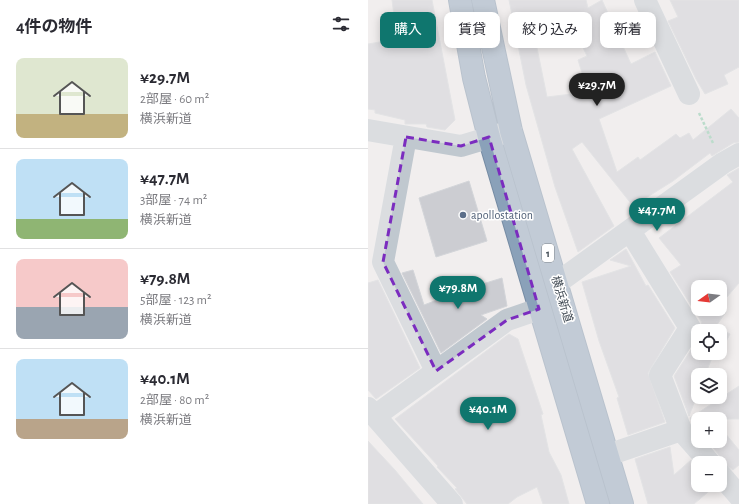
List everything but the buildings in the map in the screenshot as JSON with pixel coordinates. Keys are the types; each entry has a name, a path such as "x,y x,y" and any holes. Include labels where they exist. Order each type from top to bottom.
{"highway":[{"name":"横浜新道","path":"460,0 474,78 489,137 598,504"},
{"name":"横浜新道","path":"484,0 511,131 622,504"}],"street":[{"path":"645,0 689,94"},
{"path":"368,130 461,146 511,131"},
{"path":"406,137 383,262 436,371"},
{"path":"557,283 731,158"},
{"path":"630,231 690,328 660,375 681,430 704,456"},
{"path":"452,504 372,412 436,371 507,320 540,309"},
{"path":"608,455 681,430"},
{"path":"727,482 739,496"}],"path":[{"path":"689,94 731,158"}],"highlighted area":[{"path":"406,137 461,146 489,137 539,309 507,320 436,371 383,262"}],"place":[{"name":"apollostation","path":"463,215"}]}
